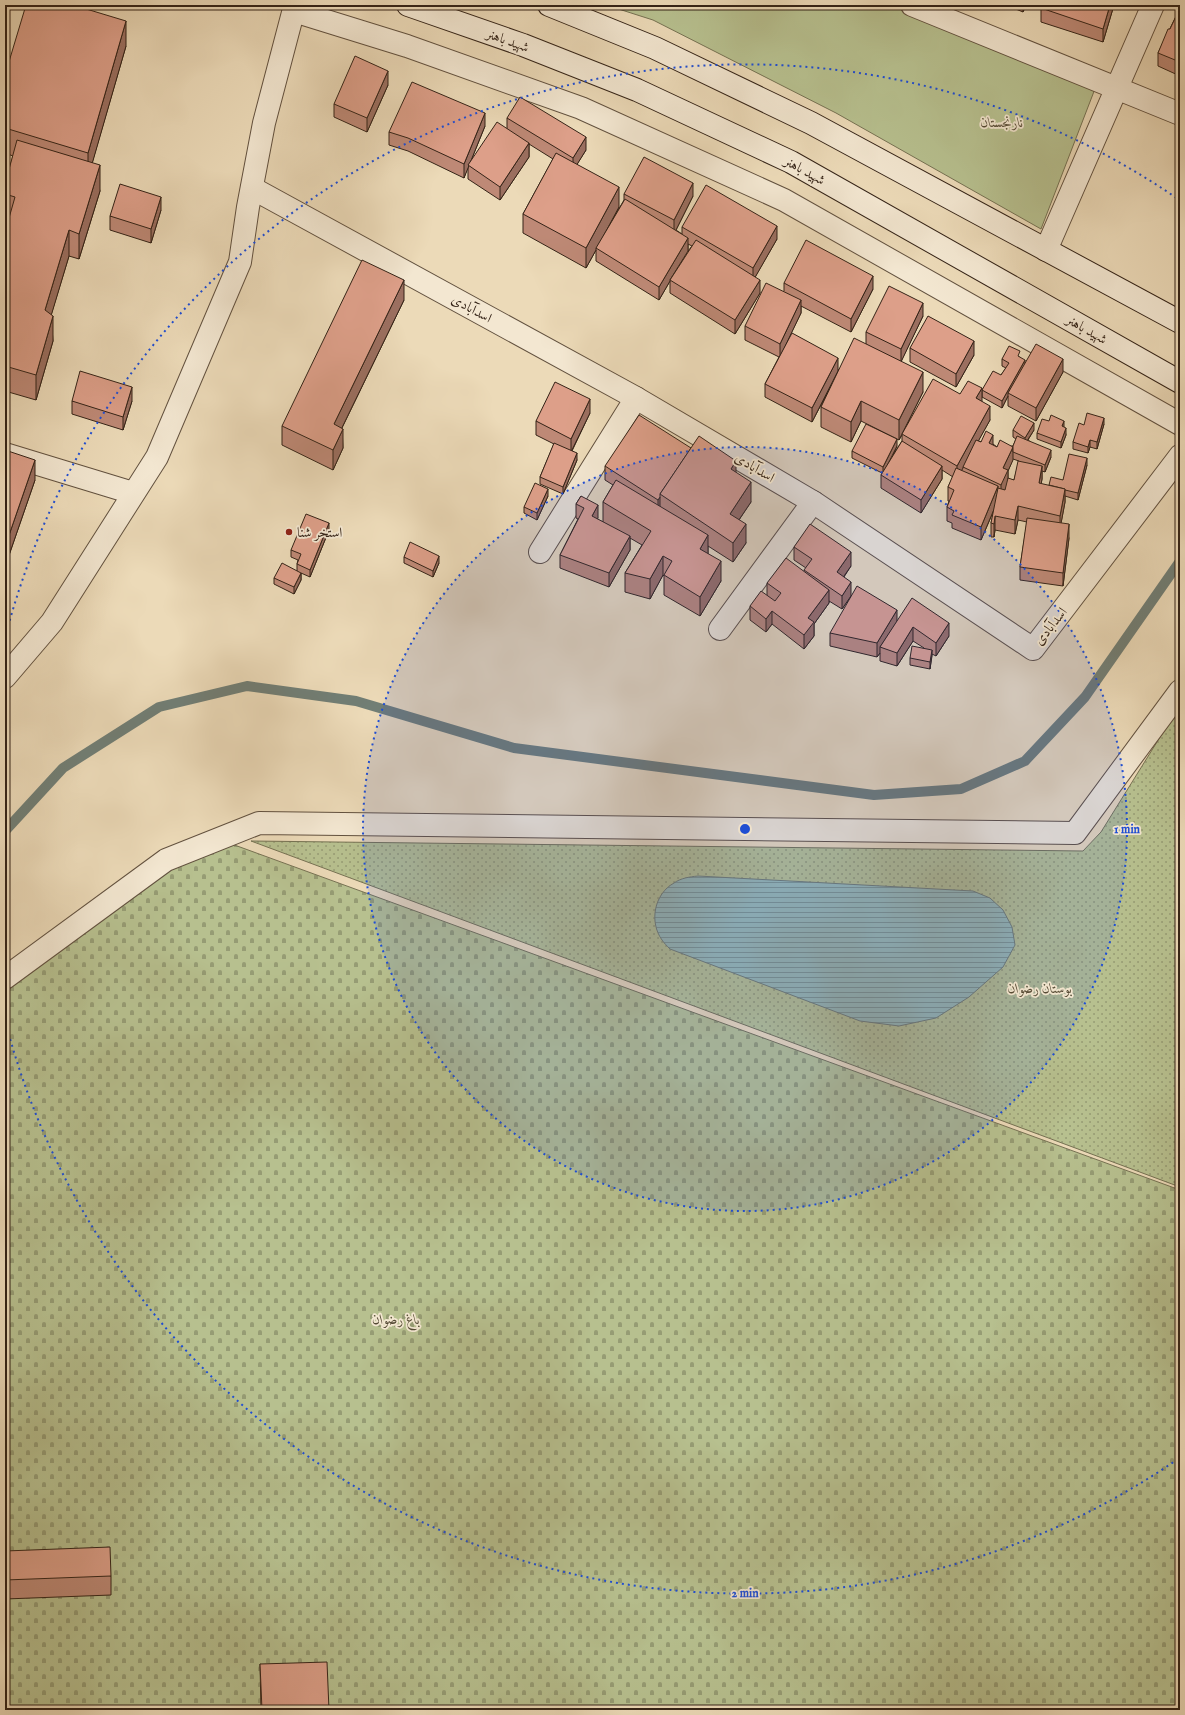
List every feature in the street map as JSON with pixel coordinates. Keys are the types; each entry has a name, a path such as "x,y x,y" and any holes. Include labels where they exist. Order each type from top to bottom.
{"street":[{"name":"شهید باهنر","path":"408,5 523,45 637,90 791,162 1180,382"},
{"path":"549,5 655,48 811,123 1180,322"},
{"path":"912,5 1180,114"},
{"path":"1046,250 1153,5"},
{"path":"5,677 52,622 157,457 240,262 264,123 295,8 581,108 784,200 1180,424"},
{"name":"اسدآبادی","path":"252,188 636,398 814,502 1034,649 1180,456"},
{"path":"540,552 636,398"},
{"path":"5,454 134,493"},
{"path":"720,629 814,502"},
{"path":"5,978 166,860 259,823 1075,833 1180,691"}],"green space":[{"name":"نارنجستان","path":"606,5 912,5 1098,81 1041,229 836,113 653,20"},
{"name":"بوستان رضوان","path":"1180,705 1180,1187 251,841 1083,851 1101,832"},
{"name":"باغ رضوان","path":"218,839 1180,1190 1180,1710 5,1710 5,979"}],"water":[{"path":"698,876 973,891 990,898 1003,910 1012,927 1015,945 1003,967 969,997 936,1018 899,1026 860,1021 670,949 662,940 656,925 655,917 658,901 667,888 677,881"}],"building":[{"path":"26,5 73,5 126,21 88,153 5,128 5,75"},
{"path":"1042,5 1110,5 1103,29 1041,8"},
{"path":"1180,8 1180,62 1158,53 1168,29 1170,29"},
{"path":"355,56 388,71 367,118 334,104"},
{"path":"412,82 485,113 464,164 408,138 389,132"},
{"path":"520,97 586,137 573,158 507,118"},
{"path":"497,122 529,143 500,187 468,165"},
{"path":"17,140 100,165 79,234 69,230 45,310 53,316 36,375 5,366 5,232 15,197 5,194 5,184"},
{"path":"556,153 619,187 586,248 523,214"},
{"path":"644,157 693,183 674,220 624,194"},
{"path":"120,184 161,197 151,229 110,216"},
{"path":"706,185 777,226 753,268 682,227"},
{"path":"625,199 688,238 659,287 596,248"},
{"path":"696,240 760,280 735,320 670,280"},
{"path":"806,240 873,276 851,319 784,283"},
{"path":"362,260 404,280 334,424 343,429 333,450 282,426"},
{"path":"766,283 801,300 780,344 745,326"},
{"path":"889,286 923,303 901,349 866,332"},
{"path":"928,316 974,341 956,374 910,348"},
{"path":"792,333 838,358 812,408 765,384"},
{"path":"854,338 923,372 899,420 861,401 851,422 821,407"},
{"path":"1036,344 1063,359 1036,408 1008,393"},
{"path":"1009,346 1020,351 1018,356 1025,360 1002,401 982,390 993,371 1001,375 1009,363 1002,359"},
{"path":"80,371 132,387 123,417 72,401"},
{"path":"933,379 960,394 968,381 982,388 976,398 990,406 957,466 902,434"},
{"path":"555,382 590,399 571,439 536,421"},
{"path":"1087,413 1104,418 1097,442 1090,440 1088,447 1073,442 1079,423 1084,425"},
{"path":"639,415 691,448 660,494 658,500 605,466"},
{"path":"1051,415 1064,421 1062,426 1066,428 1061,442 1037,433 1042,419 1049,421"},
{"path":"1021,416 1034,423 1025,438 1013,430"},
{"path":"866,424 897,439 883,467 852,451"},
{"path":"986,431 993,435 989,443 997,447 1000,440 1013,447 1003,468 1008,470 1001,485 963,467 976,440 981,442"},
{"path":"699,436 736,461 731,469 751,482 730,514 746,524 733,543 660,494"},
{"path":"1017,436 1051,450 1045,465 1013,452 1013,446"},
{"path":"902,441 942,466 921,500 881,475"},
{"path":"554,443 577,453 563,487 540,477"},
{"path":"5,450 35,460 7,541 5,540"},
{"path":"1069,454 1087,458 1078,493 1049,485 1051,477 1063,480"},
{"path":"1018,461 1042,466 1039,483 1065,489 1060,516 1018,506 1015,520 995,516 994,524 991,523 998,488 1005,490 1008,478 1014,480"},
{"path":"956,468 998,486 981,527 952,515 954,511 947,507 954,490 948,487"},
{"path":"616,480 708,535 700,549 721,561 700,597 664,575 672,561 663,556 650,579 625,573 651,531 603,502"},
{"path":"535,483 548,489 537,513 524,507"},
{"path":"581,496 598,505 592,516 630,536 609,573 560,555 584,508 576,504"},
{"path":"306,514 329,523 310,570 297,564 301,554 291,550"},
{"path":"1027,518 1069,524 1063,573 1020,567"},
{"path":"810,524 851,552 837,572 851,582 842,596 804,570 812,559 794,547"},
{"path":"410,542 439,556 433,571 404,557"},
{"path":"786,558 829,590 808,618 814,622 804,635 772,611 766,619 750,606 761,591 775,601 781,593 767,583"},
{"path":"282,563 301,573 294,587 274,578"},
{"path":"857,586 897,610 877,643 830,633"},
{"path":"912,598 949,623 936,643 913,627 897,653 880,647"},
{"path":"912,646 932,650 930,662 910,658"},
{"path":"110,1547 111,1576 5,1580 5,1551"},
{"path":"327,1662 329,1710 262,1710 260,1664"}],"waterway":[{"path":"5,831 63,768 159,707 247,686 356,701 514,748 874,795 961,789 1025,761 1085,697 1180,561"}],"place":[{"name":"استخر شنا","path":"289,532"}]}
